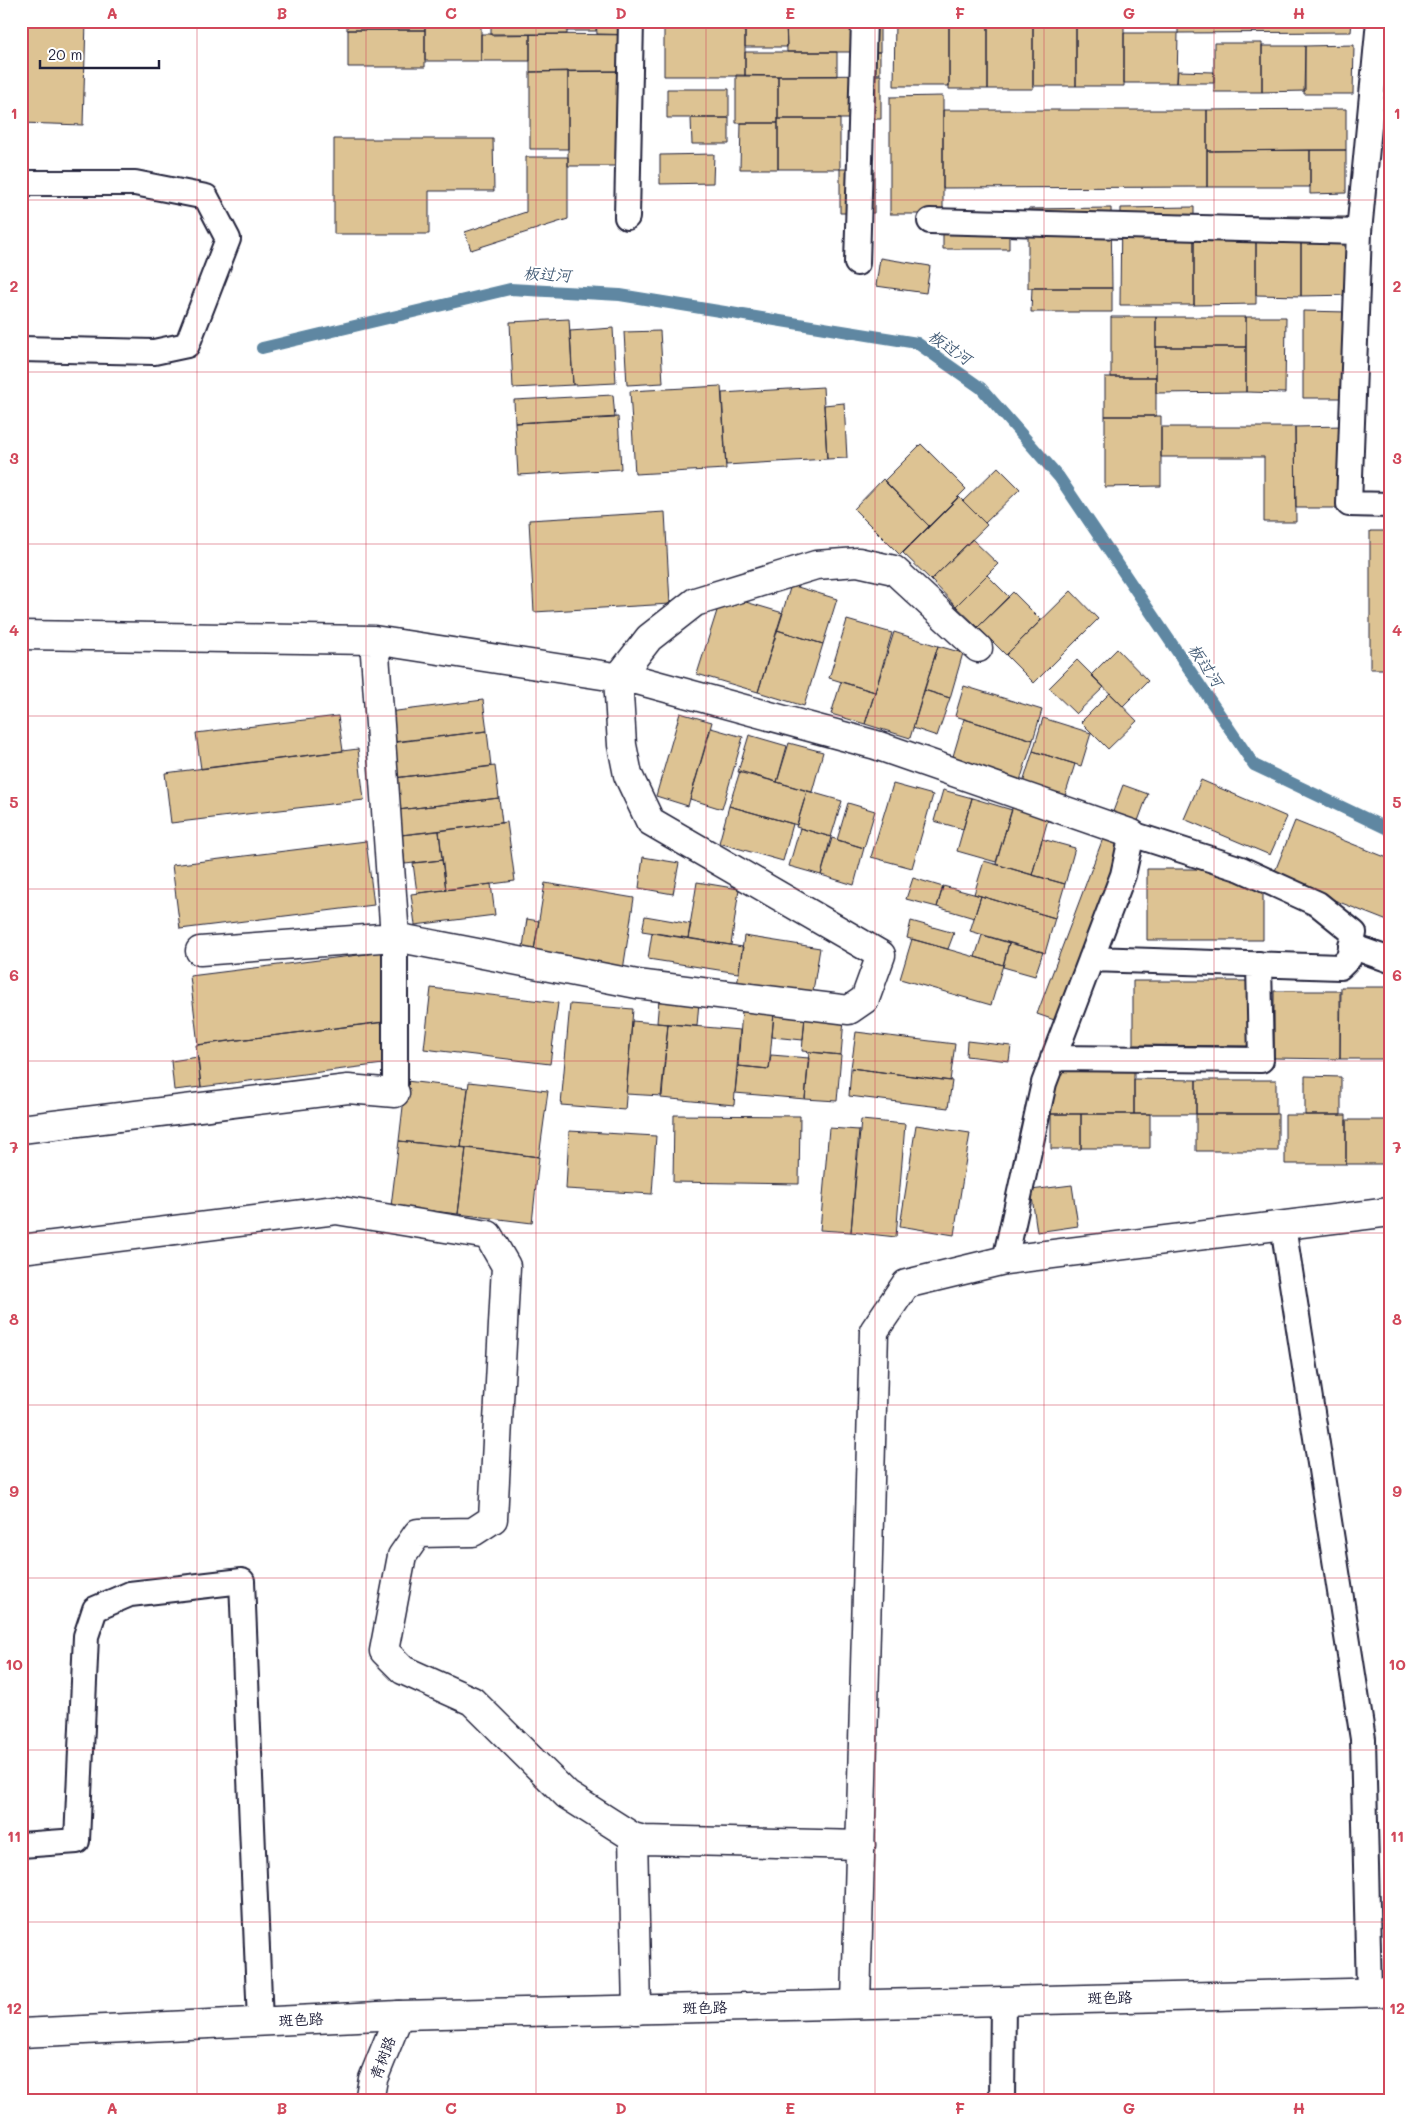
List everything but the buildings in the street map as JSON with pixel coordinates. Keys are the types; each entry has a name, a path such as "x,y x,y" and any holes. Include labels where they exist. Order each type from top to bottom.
{"street":[{"path":"200,951 395,937 637,984 849,1010 864,999 881,956 650,821 628,774 622,745 618,678 649,638 695,602 816,565 858,562 894,570 978,648"},
{"path":"21,635 374,640 641,682 876,745 1132,834"},
{"path":"374,640 395,937"},
{"path":"21,1129 348,1089 395,1093"},
{"path":"21,1249 336,1210 488,1235 506,1266 494,1519 473,1532 418,1533 402,1556 384,1651 403,1670 472,1702 567,1794 633,1837 644,1840 860,1845"},
{"path":"856,2004 874,1331 906,1284 1005,1260 1390,1212"},
{"path":"633,1837 637,2010"},
{"name":"斑色路","path":"21,2033 399,2015 1380,1992"},
{"name":"青树路","path":"369,2101 373,2079 399,2015"}],"lane":[{"path":"627,217 631,21"},
{"path":"857,263 864,21"},
{"path":"1379,21 1359,232 1349,504 1390,505"},
{"path":"21,182 135,183 206,197 228,238 187,345 154,352 21,349"},
{"path":"930,221 1359,232"},
{"path":"1005,1260 1044,1083 1053,1058 1123,875 1132,834 1241,869 1318,904 1354,932 1349,958 1340,967 1091,959"},
{"path":"395,937 395,1093"},
{"path":"1351,946 1390,960"},
{"path":"1053,1058 1261,1060 1260,964"},
{"path":"1282,1226 1363,1738 1380,1992"},
{"path":"21,1845 77,1841 86,1636 95,1609 130,1594 242,1581 260,2022"},
{"path":"1002,2101 1003,2001"}],"waterway":[{"name":"板过河","path":"262,348 510,289 620,295 917,343 981,388 1059,477 1254,765 1390,830"}]}
